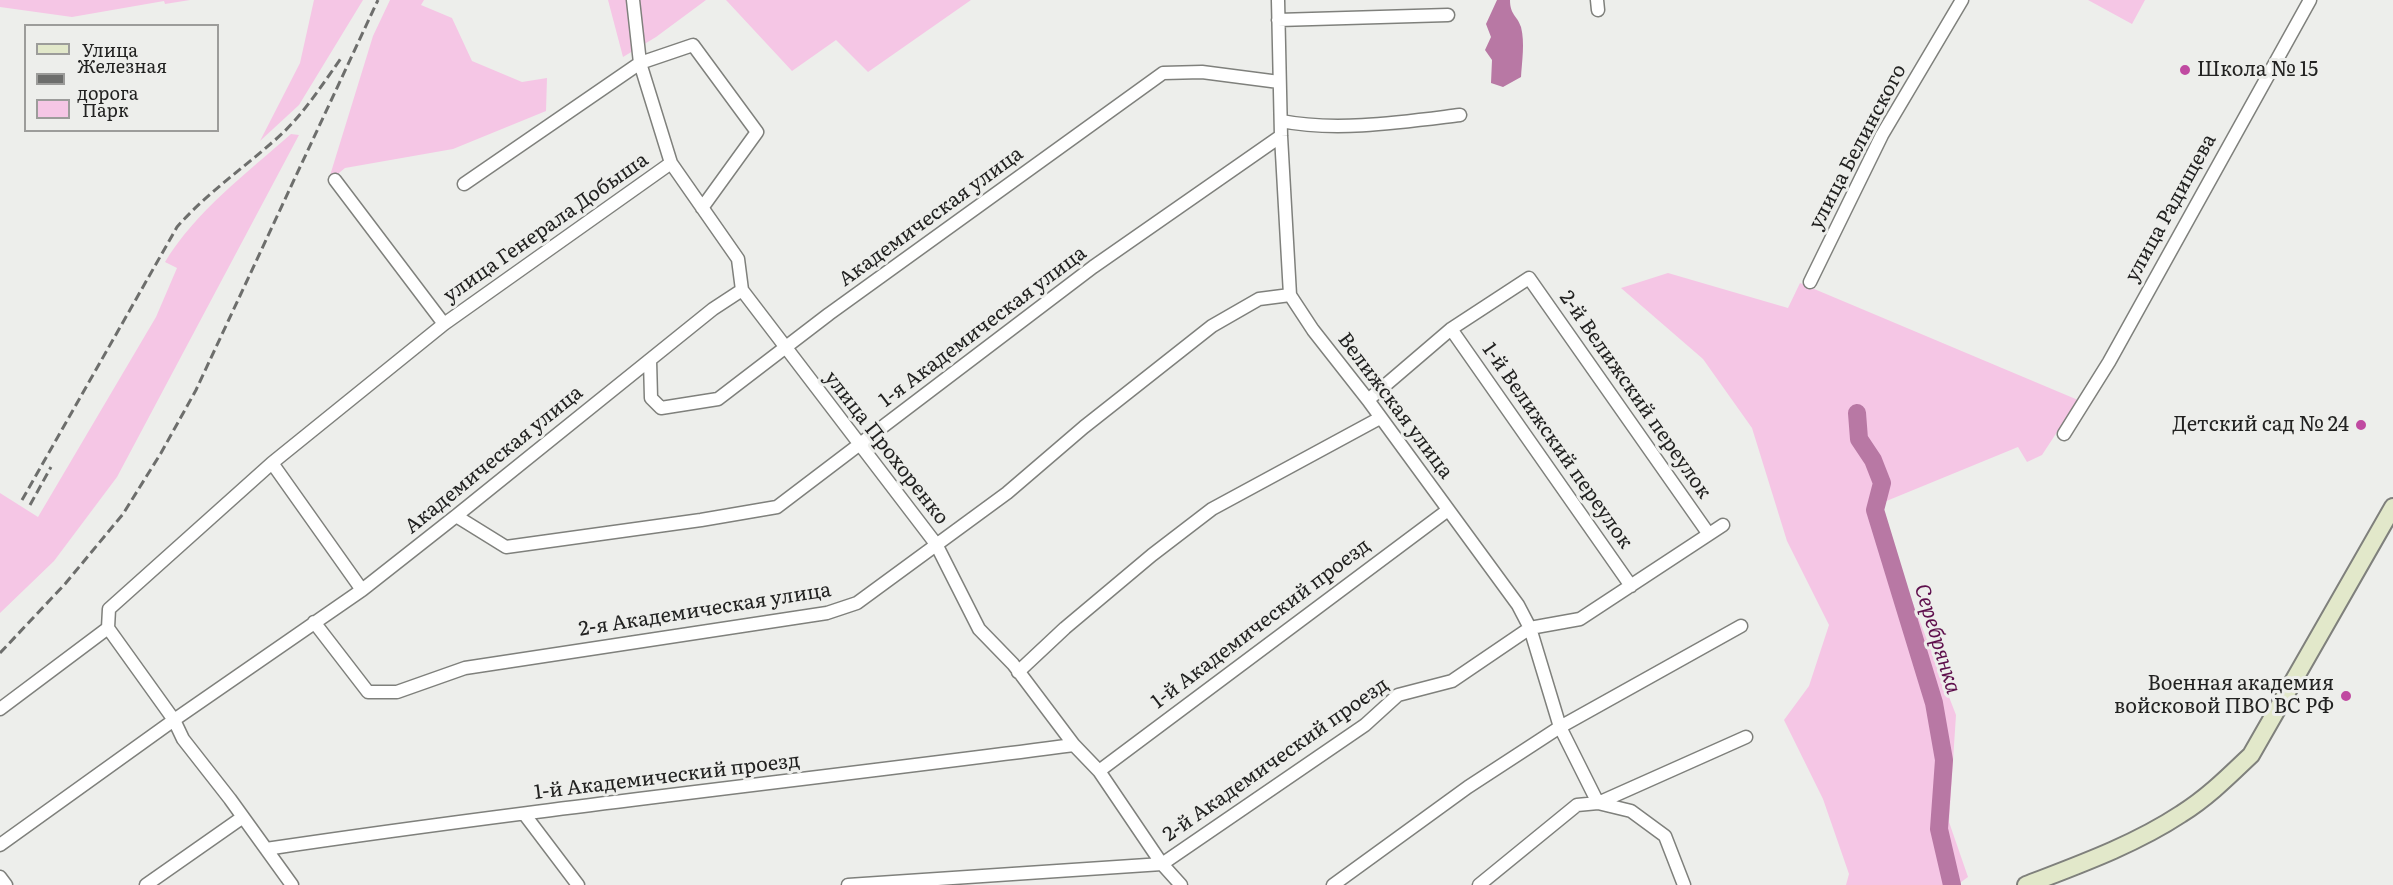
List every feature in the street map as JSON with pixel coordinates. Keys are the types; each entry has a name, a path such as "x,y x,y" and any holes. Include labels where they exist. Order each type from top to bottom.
{"street":[{"name":"улица Прохоренко","path":"633,0 640,63 671,163 738,259 742,290 784,348 936,544 979,629 1013,664 1074,745 1099,771 1162,864 1181,885"},
{"path":"1278,0 1281,136 1290,295"},
{"name":"улица Белинского","path":"1810,282 1882,135 1962,0"},
{"name":"улица Радищева","path":"2064,434 2109,362 2310,0"},
{"path":"1278,20 1448,15"},
{"path":"464,184 640,63 693,45 757,132 702,208"},
{"name":"Академическая улица","path":"650,360 651,398 661,408 717,399 1163,74 1202,72 1279,82"},
{"path":"1281,121 1297,124 1374,124 1460,115"},
{"name":"1-я Академическая улица","path":"456,516 506,547 777,507 1093,267 1281,136"},
{"name":"улица Генерала Добыша","path":"272,463 444,324 671,163"},
{"name":"улица Генерала Добыша","path":"335,180 444,324"},
{"name":"2-й Велижский переулок","path":"1451,329 1529,278 1708,533"},
{"name":"Академическая улица","path":"0,845 174,720 362,590 713,309 742,290"},
{"name":"Велижская улица","path":"1290,295 1313,330 1368,400 1518,605 1530,627 1560,727 1598,803"},
{"name":"2-я Академическая улица","path":"314,622 368,692 397,692 465,668 827,613 857,603 1007,493 1212,326 1259,299 1290,295"},
{"path":"1368,400 1451,329"},
{"name":"1-й Велижский переулок","path":"1451,329 1630,586"},
{"path":"1018,672 1065,628 1152,555 1212,509 1380,418"},
{"path":"292,885 183,740 174,720 108,628 109,609 272,463 362,590"},
{"path":"2026,885 2081,864 2180,815 2220,785 2251,755 2393,507"},
{"name":"1-й Академический проезд","path":"1099,771 1448,510"},
{"path":"1530,627 1580,619 1723,525"},
{"path":"1333,885 1468,787 1560,727 1741,626"},
{"name":"2-й Академический проезд","path":"848,885 1162,864 1365,725 1398,696 1452,681 1530,627"},
{"path":"0,709 108,628"},
{"path":"1479,885 1577,805 1598,803 1746,737"},
{"name":"1-й Академический проезд","path":"266,849 425,826 1074,745"},
{"path":"1598,803 1631,811 1665,836 1684,885"},
{"path":"525,815 578,885"},
{"path":"147,885 243,817"},
{"path":"0,877 6,885"}],"green space":[{"path":"0,0 190,0 165,4 164,1 72,17 0,7"},
{"path":"314,0 363,0 299,105 260,141 300,63"},
{"path":"390,0 424,0 421,5 452,18 472,61 522,82 547,78 546,111 453,149 345,168 328,182 373,36"},
{"path":"608,0 706,0 656,37 623,57"},
{"path":"726,0 971,0 868,72 836,40 792,71"},
{"path":"2088,0 2145,0 2132,24"},
{"path":"291,134 299,135 117,477 54,561 0,613 0,493 38,517 156,317 177,268 165,262 207,209"},
{"path":"1668,273 1788,308 1800,283 2078,400 2042,455 2027,462 2018,447 1884,502 1883,526 1956,715 1949,822 1968,877 1957,885 1846,885 1849,874 1823,799 1784,720 1809,686 1829,625 1787,541 1752,428 1703,359 1621,288"}],"shaded area":[{"path":"1497,0 1510,0 1512,12 1521,27 1523,39 1521,77 1503,87 1491,83 1492,60 1485,50 1491,37 1486,24"}],"waterway":[{"name":"Серебрянка","path":"1857,413 1859,439 1873,460 1882,483 1875,510 1934,703 1944,760 1939,829 1952,885"}],"railway":[{"path":"0,653 65,584 123,514 161,453 196,390 378,0"},
{"path":"22,500 177,227 212,192 285,131 311,101 342,57"},
{"path":"30,505 51,467"}],"place":[{"name":"Школа № 15","path":"2185,70"},
{"name":"Детский сад № 24","path":"2361,425"},
{"name":"Военная академия войсковой ПВО ВС РФ","path":"2346,696"}]}
